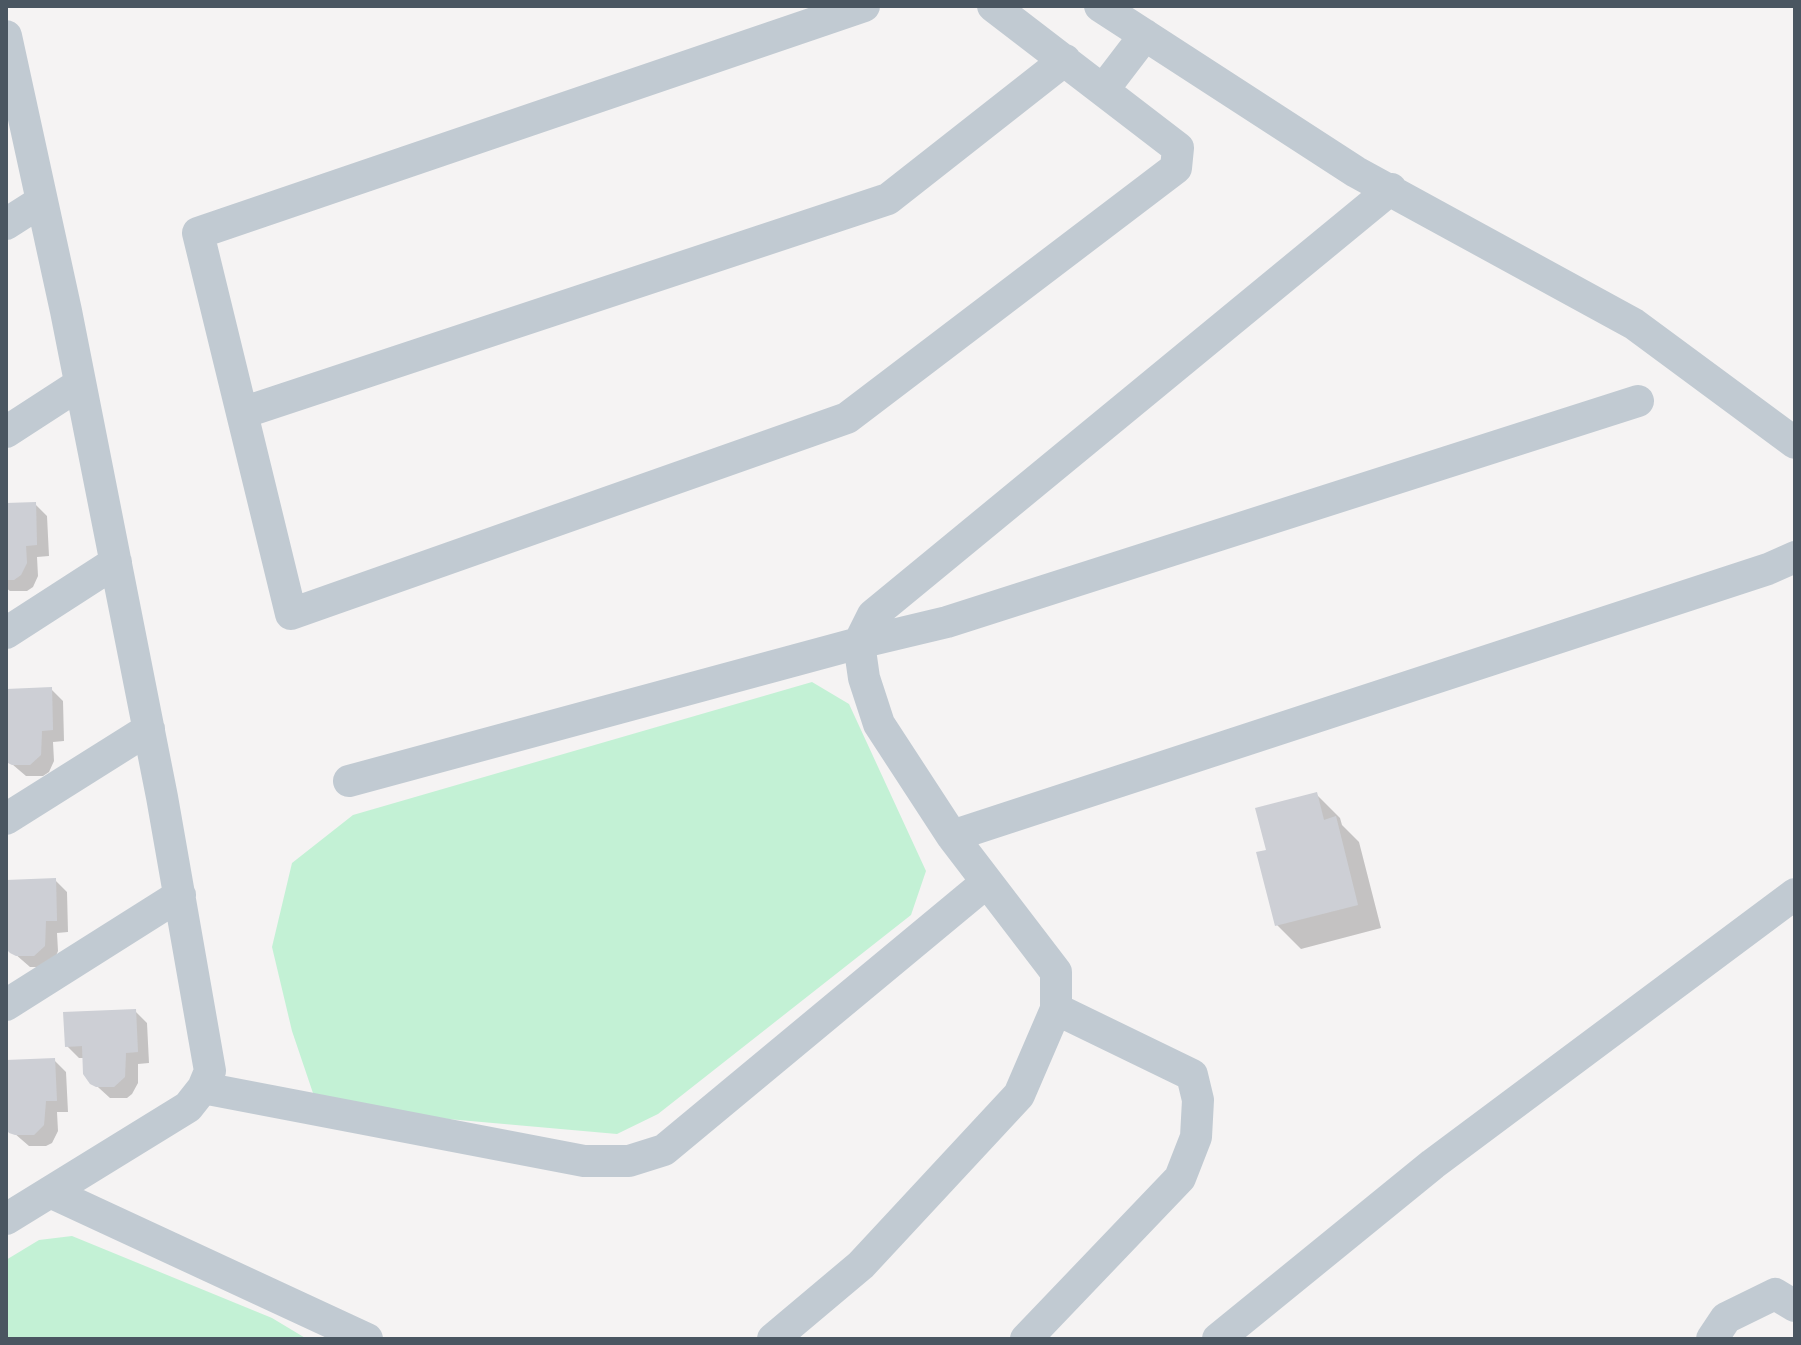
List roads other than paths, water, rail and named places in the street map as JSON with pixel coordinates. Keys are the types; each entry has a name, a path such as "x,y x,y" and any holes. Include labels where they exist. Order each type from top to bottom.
{"street":[{"path":"864,6 198,233 291,614 847,418 1176,168 1178,148 993,6"},
{"path":"1100,6 1356,172 1634,324 1795,443"},
{"path":"1103,90 1145,35"},
{"path":"6,36 149,729 210,1071 203,1088 188,1107 6,1219"},
{"path":"242,413 888,199 1065,60"},
{"path":"773,1339 861,1265 1019,1095 1056,1009 1056,972 952,836 879,724 864,678 859,643 873,615 1391,189"},
{"path":"6,224 42,201"},
{"path":"6,432 80,384"},
{"path":"349,781 947,622 1638,401"},
{"path":"952,836 1768,569 1795,557"},
{"path":"6,633 116,562"},
{"path":"6,819 149,729"},
{"path":"203,1088 584,1161 629,1161 664,1150 987,882"},
{"path":"1218,1339 1433,1164 1795,894"},
{"path":"6,1005 180,895"},
{"path":"1026,1339 1180,1178 1196,1137 1198,1100 1192,1075 1056,1009"},
{"path":"50,1192 367,1339"},
{"path":"1712,1339 1726,1318 1775,1294 1795,1306"}]}
